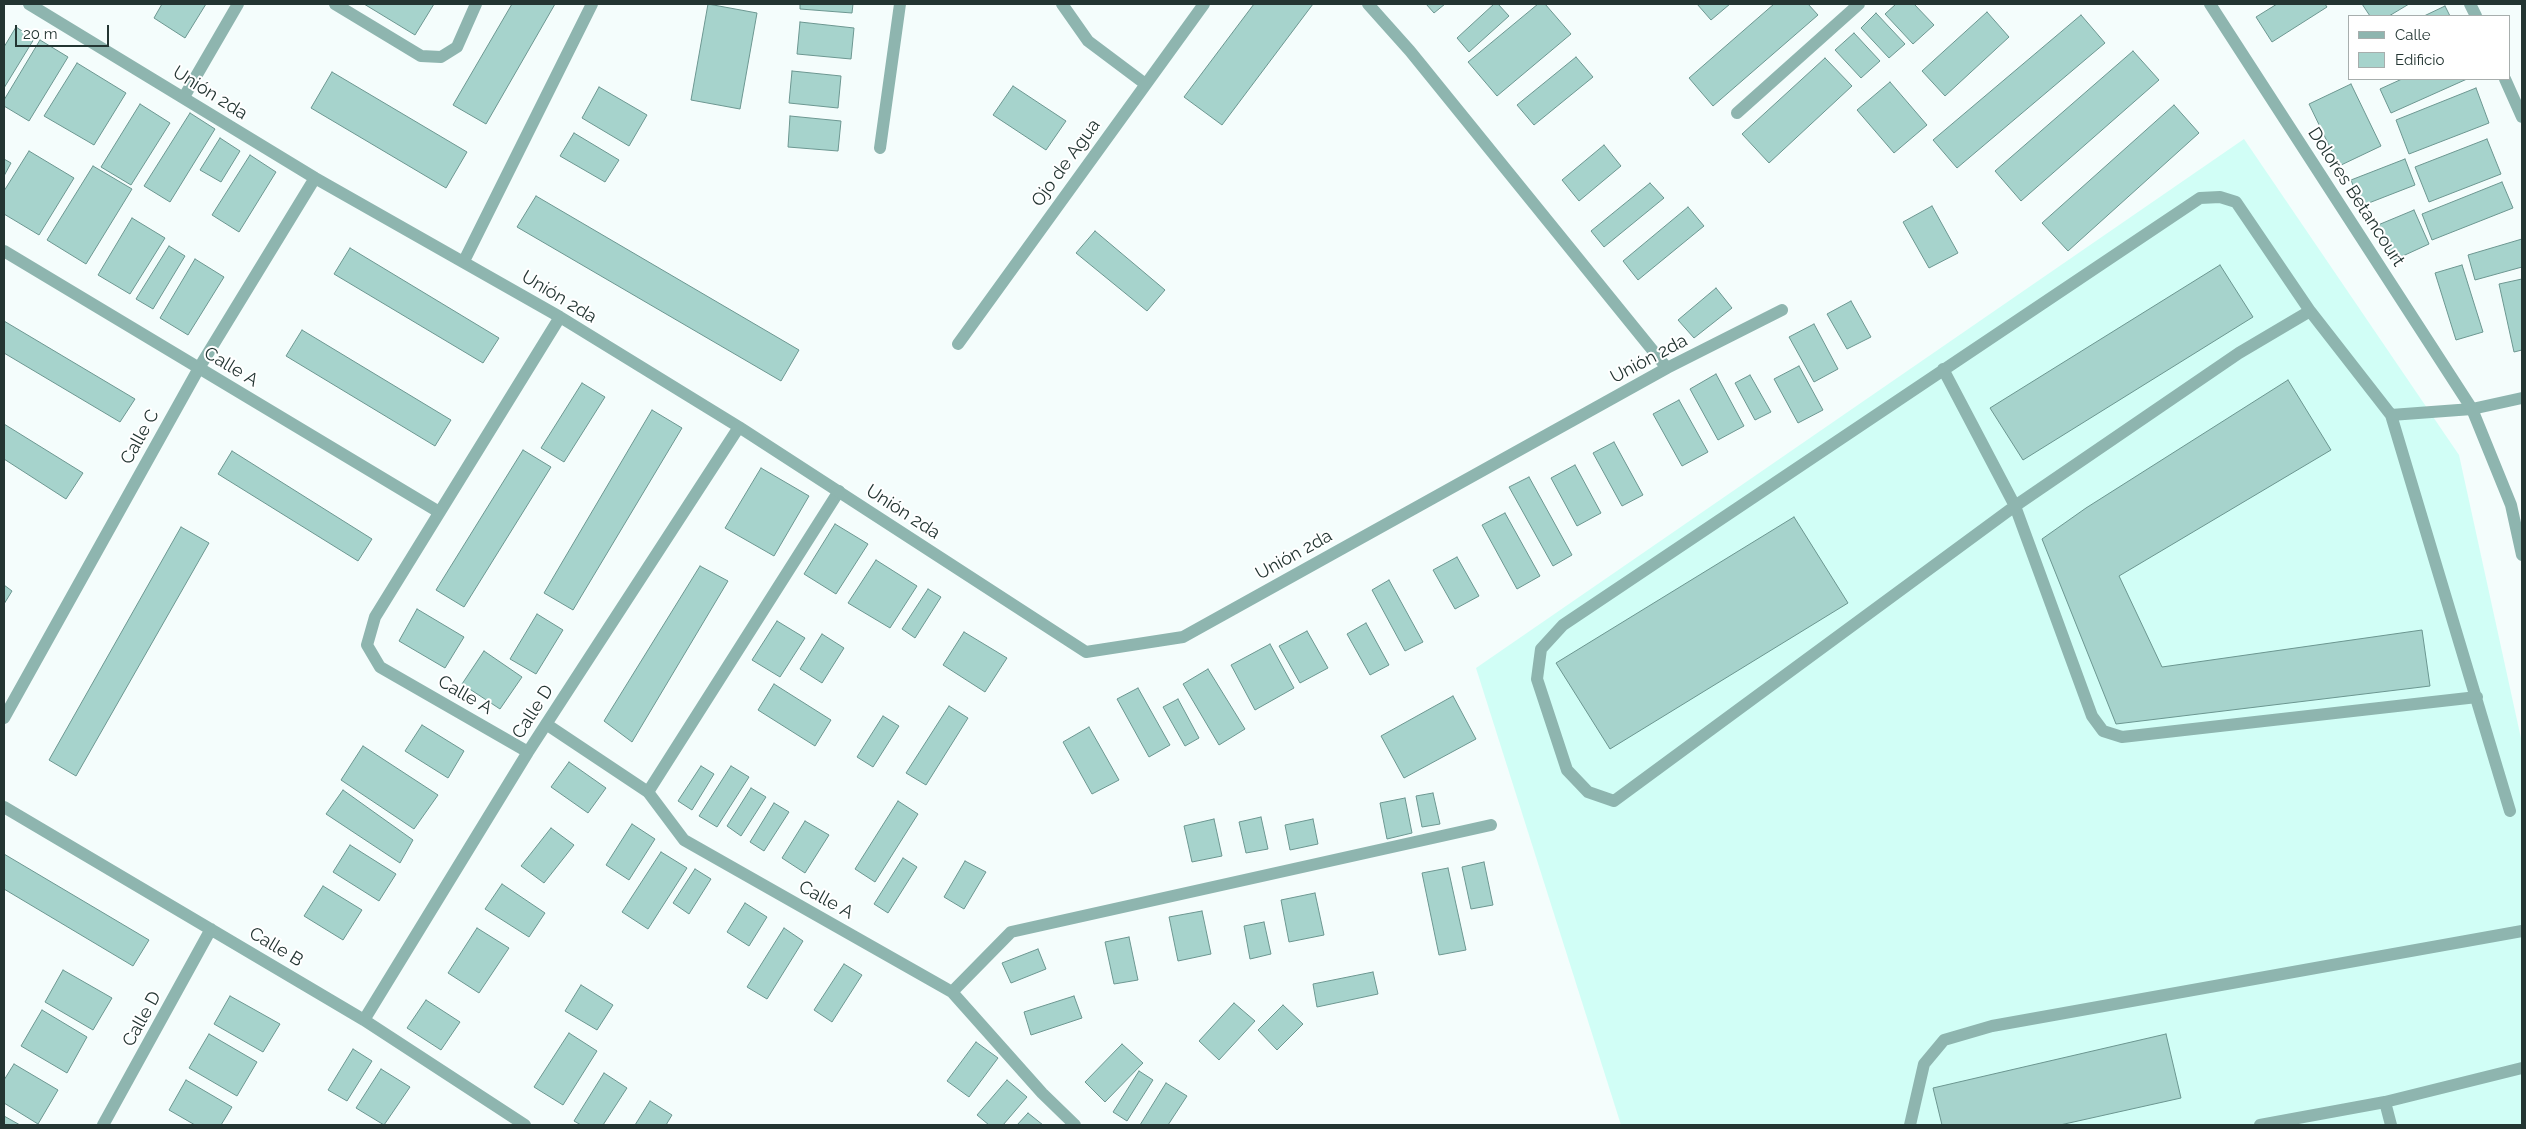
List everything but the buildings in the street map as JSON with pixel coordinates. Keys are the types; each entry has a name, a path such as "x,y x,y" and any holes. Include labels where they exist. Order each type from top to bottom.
{"street":[{"name":"Unión 2da","path":"30,4 315,178 560,317 739,426 1086,652 1183,636 1667,368 1782,310"},
{"path":"184,97 238,4"},
{"path":"335,4 421,56 441,57 457,47 476,4"},
{"path":"464,261 592,4"},
{"path":"880,148 900,4"},
{"path":"1062,4 1088,41 1144,84"},
{"name":"Ojo de Agua","path":"958,344 1144,84 1204,4"},
{"path":"1368,4 1410,51 1667,368"},
{"path":"1737,113 1859,4"},
{"name":"Dolores Betancourt","path":"2210,4 2472,409 2511,505 2522,555"},
{"path":"2505,80 2522,117"},
{"name":"Calle C","path":"4,718 199,368 315,178"},
{"path":"2310,311 2239,353 2015,506 1614,801 1588,792 1567,770 1537,679 1541,649 1562,625 2200,198 2220,197 2236,202 2310,311 2390,415 2510,811"},
{"name":"Calle A","path":"4,251 439,512 376,616 367,645 380,667 528,752"},
{"path":"439,512 560,317"},
{"path":"1944,369 2015,506 2092,716 2103,731 2122,737 2477,697"},
{"path":"2390,415 2472,409 2522,398"},
{"name":"Calle D","path":"364,1020 528,752 739,426"},
{"path":"648,792 839,490"},
{"name":"Calle A","path":"546,724 648,792 684,840 952,992 1042,1093 1075,1125"},
{"name":"Calle B","path":"4,807 364,1020 525,1125"},
{"path":"952,992 1011,932 1490,825"},
{"name":"Calle D","path":"103,1125 211,929"},
{"path":"1910,1125 1924,1064 1944,1040 2002,1025 2522,931"},
{"path":"2260,1125 2385,1102 2522,1068"},
{"path":"2385,1102 2391,1125"}],"shaded area":[{"path":"2244,139 2459,455 2522,743 2522,1125 1621,1125 1476,668"}]}
